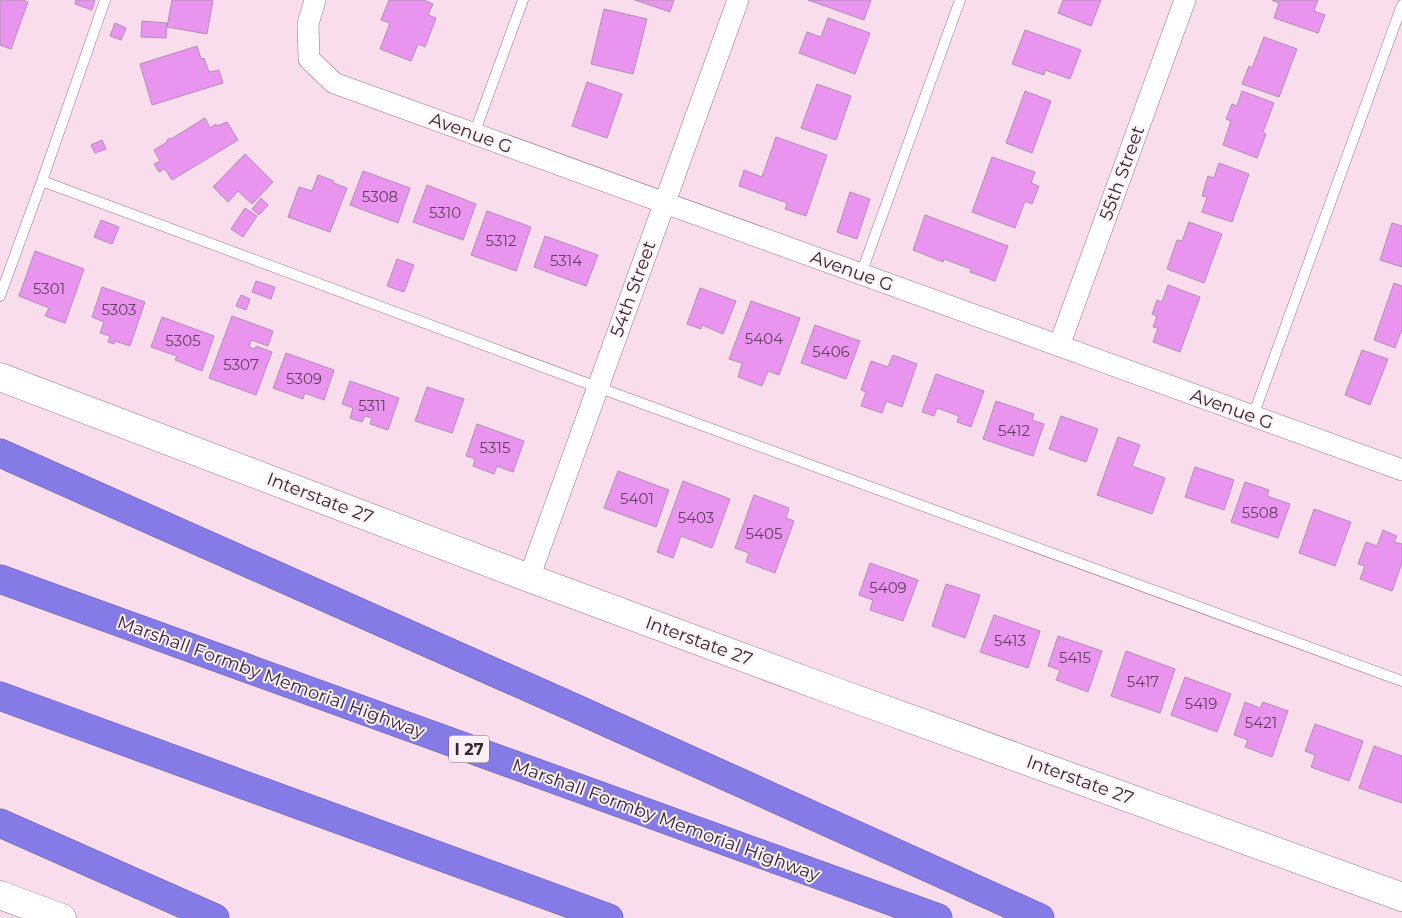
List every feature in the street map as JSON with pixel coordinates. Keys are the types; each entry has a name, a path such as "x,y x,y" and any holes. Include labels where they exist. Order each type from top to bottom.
{"highway":[{"path":"0,453 576,708 1040,918"},
{"name":"Marshall Formby Memorial Highway","path":"0,579 938,918"},
{"path":"0,696 609,918"},
{"path":"0,823 215,918"}],"main road":[{"name":"Interstate 27","path":"0,376 529,578 831,690 1402,897"},
{"path":"0,895 62,918"}],"street":[{"name":"Avenue G","path":"315,0 308,24 309,59 334,83 1402,470"},
{"name":"54th Street","path":"529,578 738,0"},
{"name":"55th Street","path":"1059,346 1185,0"}],"lane":[{"path":"0,296 105,0"},
{"path":"474,134 523,0"},
{"path":"861,274 960,0"},
{"path":"1253,416 1402,5"},
{"path":"42,182 1402,681"}],"building":[{"path":"0,0 23,0 28,2 11,49 0,45"},
{"path":"76,0 95,0 92,10 75,4"},
{"path":"172,0 213,0 207,34 167,27"},
{"path":"389,0 424,0 433,4 428,15 436,18 425,47 418,44 411,61 380,49 390,23 381,20"},
{"path":"635,0 674,0 670,12"},
{"path":"808,0 871,0 864,20"},
{"path":"1063,0 1101,0 1091,26 1058,13"},
{"path":"1272,0 1318,0 1314,11 1325,15 1318,33 1274,18 1279,3"},
{"path":"604,9 647,19 633,74 591,64"},
{"path":"828,18 870,33 855,74 799,53 807,32 821,37"},
{"path":"142,21 167,23 166,38 141,37"},
{"path":"115,23 126,28 121,40 110,36"},
{"path":"1025,30 1081,50 1070,79 1045,70 1044,75 1012,64"},
{"path":"1264,37 1297,49 1279,97 1242,84 1249,66 1252,68"},
{"path":"197,46 201,59 204,58 209,72 219,70 223,83 152,105 140,64"},
{"path":"587,82 622,94 607,138 572,126"},
{"path":"817,84 851,96 836,140 801,128"},
{"path":"1025,91 1051,101 1032,153 1006,143"},
{"path":"1242,91 1274,103 1263,132 1266,134 1257,158 1223,145 1231,121 1226,119 1232,104 1237,106"},
{"path":"205,118 210,128 216,124 217,126 227,122 238,140 172,180 165,169 159,172 154,164 160,161 154,150 170,138"},
{"path":"776,137 827,155 806,216 785,209 787,203 739,186 744,170 762,177"},
{"path":"102,140 106,149 95,153 91,145"},
{"path":"245,154 273,182 252,204 238,191 228,202 213,187"},
{"path":"992,157 1035,172 1031,183 1039,186 1032,204 1025,201 1015,228 972,212"},
{"path":"1219,163 1249,174 1232,222 1202,212 1207,197 1202,196 1208,176 1214,178"},
{"path":"363,171 410,188 398,223 350,205"},
{"path":"318,175 347,188 330,232 288,217 299,187 312,191"},
{"path":"427,185 476,204 463,240 413,222"},
{"path":"850,192 870,199 857,239 837,232"},
{"path":"261,198 268,205 259,215 252,209"},
{"path":"245,208 257,216 243,237 231,229"},
{"path":"487,211 531,227 516,271 471,255"},
{"path":"925,215 1008,246 995,281 970,272 971,269 944,259 943,262 913,250"},
{"path":"101,220 119,227 112,244 94,237"},
{"path":"1189,222 1222,234 1204,283 1167,269 1177,240 1182,241"},
{"path":"1392,223 1402,226 1402,267 1380,260"},
{"path":"545,236 598,255 586,286 534,267"},
{"path":"35,251 84,269 65,323 45,316 49,308 19,296"},
{"path":"397,259 414,265 404,292 387,286"},
{"path":"256,281 275,287 271,299 252,292"},
{"path":"1394,283 1402,286 1402,329 1395,348 1374,340"},
{"path":"1168,285 1200,297 1180,352 1153,342 1158,328 1153,327 1157,316 1152,314 1157,300 1162,302"},
{"path":"102,287 145,302 130,346 115,341 114,344 108,342 110,336 100,333 104,322 92,317"},
{"path":"700,288 736,301 723,334 702,325 701,329 687,324"},
{"path":"241,295 250,299 246,310 236,306"},
{"path":"751,301 800,318 779,375 768,371 762,386 738,377 742,363 729,359"},
{"path":"232,316 273,331 268,346 251,340 249,347 255,349 256,346 272,352 256,395 209,378"},
{"path":"162,317 214,336 202,371 175,360 177,356 151,347"},
{"path":"815,325 860,341 846,379 801,363"},
{"path":"1362,350 1388,359 1370,405 1345,395"},
{"path":"286,353 334,370 324,400 305,393 303,399 273,388"},
{"path":"893,355 917,364 902,407 886,401 882,413 861,406 866,392 861,390 871,361 888,367"},
{"path":"936,374 984,391 971,427 957,422 959,416 937,408 934,416 922,412"},
{"path":"350,381 399,398 388,430 370,424 372,418 365,416 362,422 350,418 353,408 342,404"},
{"path":"427,387 464,399 452,433 415,421"},
{"path":"996,401 1034,414 1032,420 1044,424 1033,456 983,439"},
{"path":"1061,416 1098,429 1086,462 1049,449"},
{"path":"477,424 524,441 513,472 497,466 494,474 473,466 475,459 466,456"},
{"path":"1118,437 1140,445 1132,466 1165,478 1152,514 1097,495"},
{"path":"1195,467 1234,480 1224,510 1185,497"},
{"path":"618,471 669,490 656,527 604,508"},
{"path":"683,481 730,499 712,548 681,536 673,558 657,552"},
{"path":"1245,482 1269,490 1267,496 1290,504 1278,538 1231,522"},
{"path":"754,495 789,508 786,518 794,521 775,573 746,562 749,553 735,548"},
{"path":"1314,509 1351,522 1335,566 1299,553"},
{"path":"1383,530 1397,536 1394,542 1402,544 1402,563 1392,591 1360,579 1365,566 1358,564 1366,542 1377,546"},
{"path":"870,563 918,580 903,621 870,610 873,600 859,595"},
{"path":"946,584 980,595 965,638 932,626"},
{"path":"994,615 1040,631 1028,668 980,652"},
{"path":"1058,636 1102,651 1088,692 1056,680 1060,670 1048,666"},
{"path":"1126,651 1175,669 1160,713 1111,696"},
{"path":"1185,677 1231,694 1217,732 1171,715"},
{"path":"1245,702 1260,708 1263,702 1288,711 1272,757 1245,747 1248,740 1234,735"},
{"path":"1315,724 1363,741 1349,781 1311,767 1315,755 1305,751"},
{"path":"1374,746 1402,756 1402,803 1359,788"}]}
